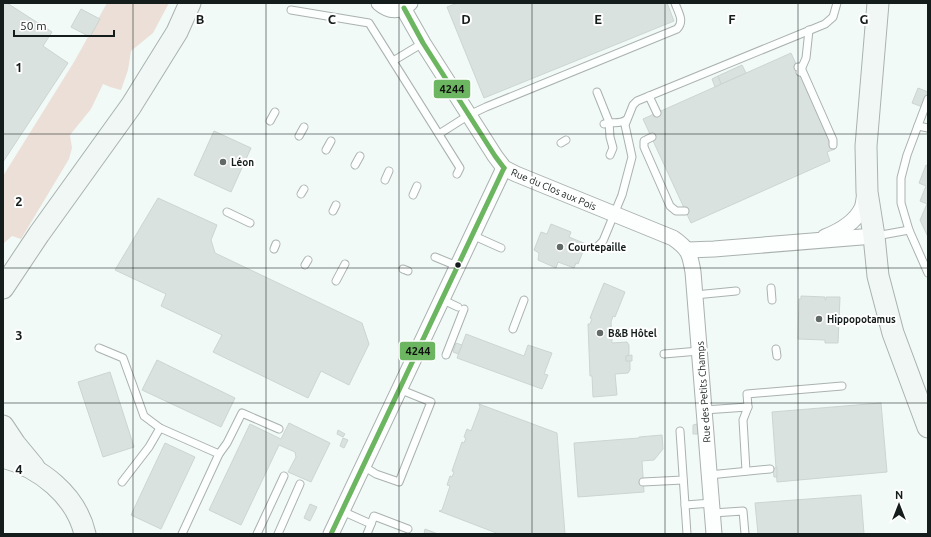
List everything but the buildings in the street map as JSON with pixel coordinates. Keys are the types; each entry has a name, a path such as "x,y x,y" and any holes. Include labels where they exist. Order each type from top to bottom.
{"main road":[{"path":"3,289 39,234 131,106 177,32 190,3"},
{"path":"878,3 866,146 867,192 874,236 878,276 893,334 928,427"},
{"path":"3,426 15,444 37,470 58,487 80,519 85,534"},
{"path":"3,457 17,461 37,470"}],"street":[{"path":"379,3 385,8 391,10 407,5"},
{"name":"Rue du Clos aux Pois","path":"407,5 406,15 504,168 674,238 688,250"},
{"path":"331,534 504,168"},
{"path":"813,241 836,232 850,224 862,208 867,181"},
{"path":"688,250 874,236"},
{"name":"Rue des Petits Champs","path":"688,250 691,258 695,295 714,534"}],"lane":[{"path":"440,138 469,114 486,106 677,30 682,21 675,3"},
{"path":"599,245 603,242 622,195 632,157 625,128 626,120 634,104 649,96 830,21 833,17 837,3"},
{"path":"290,10 322,18 356,23 369,23 380,45 393,61 400,77 420,109 460,168 457,174"},
{"path":"809,30 806,58 799,70 799,67 802,70 833,140 833,145"},
{"path":"393,61 423,43"},
{"path":"597,92 613,148 610,155"},
{"path":"649,96 657,113"},
{"path":"928,99 907,155 901,178 901,203 909,230 928,273"},
{"path":"270,121 275,112"},
{"path":"606,123 619,123 626,120"},
{"path":"918,126 928,128"},
{"path":"299,136 304,127"},
{"path":"652,138 644,142 644,147 670,206 676,211 685,211"},
{"path":"326,150 331,141"},
{"path":"355,165 360,156"},
{"path":"384,180 389,171"},
{"path":"413,195 417,186"},
{"path":"227,212 250,223"},
{"path":"874,236 909,230"},
{"path":"472,235 501,248"},
{"path":"435,257 457,266"},
{"path":"336,281 345,264"},
{"path":"771,288 772,300"},
{"path":"695,295 736,291"},
{"path":"441,299 461,308 446,355"},
{"path":"513,329 524,300"},
{"path":"99,348 123,358 144,416 160,428 219,454"},
{"path":"664,354 699,351"},
{"path":"746,471 743,420 748,407 747,394 842,386"},
{"path":"363,466 376,474 398,482 431,402 399,389"},
{"path":"704,410 748,407"},
{"path":"182,534 219,454 228,443 242,412 279,429"},
{"path":"122,482 149,447 160,428"},
{"path":"680,431 687,534"},
{"path":"709,475 770,469"},
{"path":"257,534 284,476"},
{"path":"643,482 683,480"},
{"path":"278,534 300,484"},
{"path":"685,505 737,512 743,511 745,534"},
{"path":"342,511 371,524"},
{"path":"367,534 374,516 408,529"}],"shaded area":[{"path":"107,3 169,3 153,33 131,51 128,70 121,90 103,84 91,109 70,135 72,148 69,159 21,239 12,236 4,243 3,249 3,176 74,62"}],"transit line":[{"name":"4244","path":"404,8 423,43 504,168"},
{"name":"4244","path":"331,534 504,168"}],"place":[{"name":"Léon","path":"223,162"},
{"name":"Courtepaille","path":"560,247"},
{"name":"Hippopotamus","path":"819,319"},
{"name":"B&B Hôtel","path":"600,333"}]}
